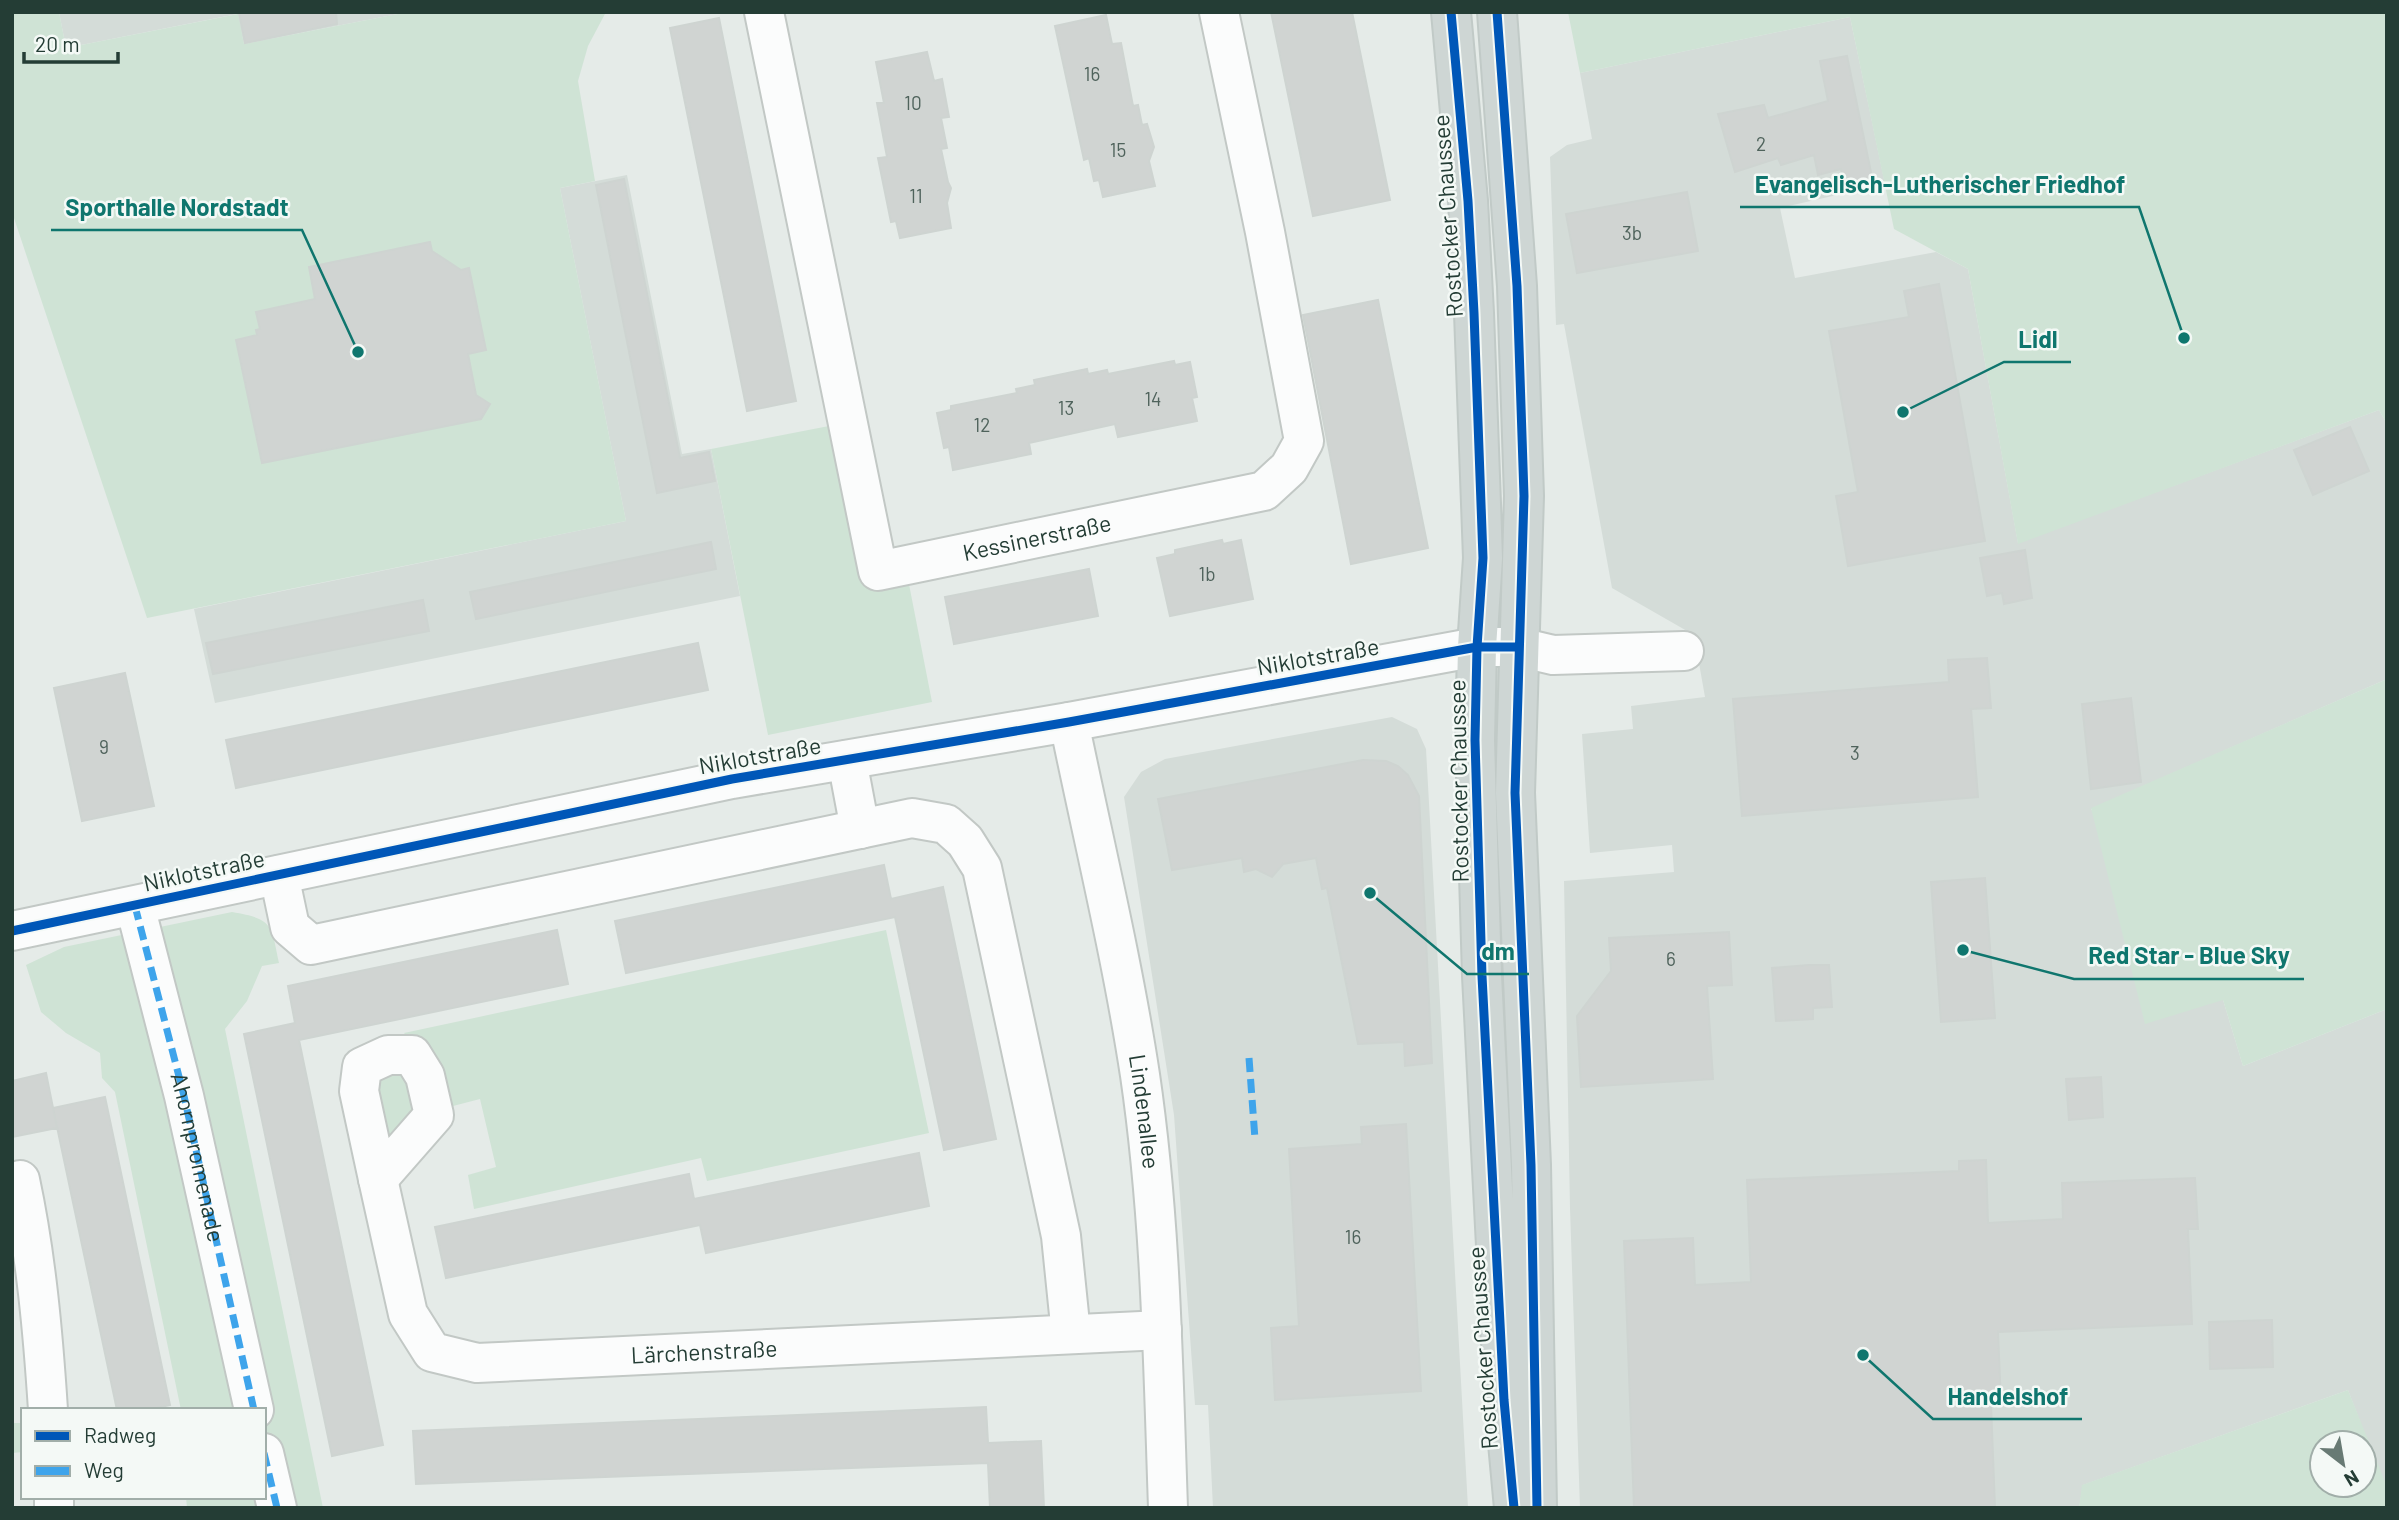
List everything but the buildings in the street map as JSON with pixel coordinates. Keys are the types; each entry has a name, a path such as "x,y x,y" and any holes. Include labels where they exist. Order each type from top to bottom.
{"main road":[{"name":"Rostocker Chaussee","path":"1451,12 1468,201 1474,313 1483,558 1475,740 1482,976 1504,1400 1514,1508"},
{"name":"Rostocker Chaussee","path":"1497,12 1517,286 1524,496 1515,793 1531,1166 1537,1508"}],"street":[{"name":"Kessinerstraße","path":"764,12 878,571 1264,491 1289,468 1304,441 1265,232 1219,12"},
{"name":"Niklotstraße","path":"12,931 732,779 1069,722 1477,647 1519,647 1553,655 1684,651"},
{"name":"Lindenallee","path":"1069,722 1140,1075 1151,1174 1162,1330 1168,1508"},
{"path":"847,760 860,829"},
{"path":"279,875 290,928 311,945 912,818 946,824 965,841 982,868 1061,1236 1071,1334"},
{"name":"Ahornpromenade","path":"135,906 181,1084 254,1408"},
{"name":"Lärchenstraße","path":"378,1179 408,1314 432,1352 477,1363 1162,1330"},
{"path":"20,1180 27,1211 43,1340 48,1408"},
{"path":"266,1461 277,1508"}],"shaded area":[{"path":"59,12 408,12 244,44 237,14 66,48"},
{"path":"1850,17 1885,184 1780,208 1795,278 1936,252 1968,269 2018,543 2379,410 2387,424 2387,679 2091,809 2223,1000 2243,1066 2387,1009 2385,1487 2378,1469 2378,1429 2363,1429 2348,1390 2083,1485 2079,1508 1580,1508 1570,1208 1564,881 1674,872 1672,845 1590,853 1582,734 1633,729 1631,706 1705,697 1694,635 1612,588 1564,324 1556,325 1550,157 1567,145 1592,139 1580,73"},
{"path":"627,175 682,454 711,449 740,596 215,703 194,609 626,521 560,188"},
{"path":"1392,717 1417,729 1426,749 1468,1508 1213,1508 1208,1405 1195,1405 1174,1115 1124,797 1141,772 1165,759"}],"green space":[{"path":"12,12 59,12 66,48 238,14 244,44 408,12 606,12 588,46 578,81 595,181 560,188 626,521 147,618 12,212"},
{"path":"1568,12 2387,12 2387,424 2379,410 2018,544 1968,269 1894,229 1850,17 1580,73"},
{"path":"829,426 861,583 907,574 932,702 768,735 711,449"},
{"path":"2387,679 2387,1009 2243,1066 2223,1000 2145,1024 2091,808"},
{"path":"232,912 256,917 268,926 271,932 279,963 262,966 247,1001 225,1029 323,1508 187,1508 186,1499 266,1499 266,1408 181,1408 115,1092 102,1078 100,1053 66,1033 41,1012 26,965 64,947"},
{"path":"886,930 929,1133 707,1181 701,1158 474,1209 468,1175 496,1167 480,1099 453,1106 439,1073 404,1033"},
{"path":"405,1070 416,1109 382,1147 375,1073"},
{"path":"2348,1390 2364,1429 2308,1429 2308,1499 2378,1499 2378,1465 2387,1487 2387,1508 2079,1508 2082,1485"},
{"path":"12,1423 21,1423 21,1452 12,1453"}],"marked path":[{"path":"135,906 184,1096 254,1408"},
{"path":"1249,1058 1255,1139"},
{"path":"266,1461 277,1508"}],"cycle path":[{"path":"1451,12 1468,201 1474,313 1483,558 1475,740 1482,976 1504,1400 1514,1508"},
{"path":"1497,12 1517,286 1524,496 1515,793 1531,1165 1537,1508"},
{"path":"12,931 732,779 1069,722 1477,647 1519,647"}],"place":[{"name":"Evangelisch-Lutherischer Friedhof","path":"2184,338"},
{"name":"Sporthalle Nordstadt","path":"358,352"},
{"name":"Lidl","path":"1903,412"},
{"name":"dm","path":"1370,893"},
{"name":"Red Star - Blue Sky","path":"1963,950"},
{"name":"Handelshof","path":"1863,1355"}]}
